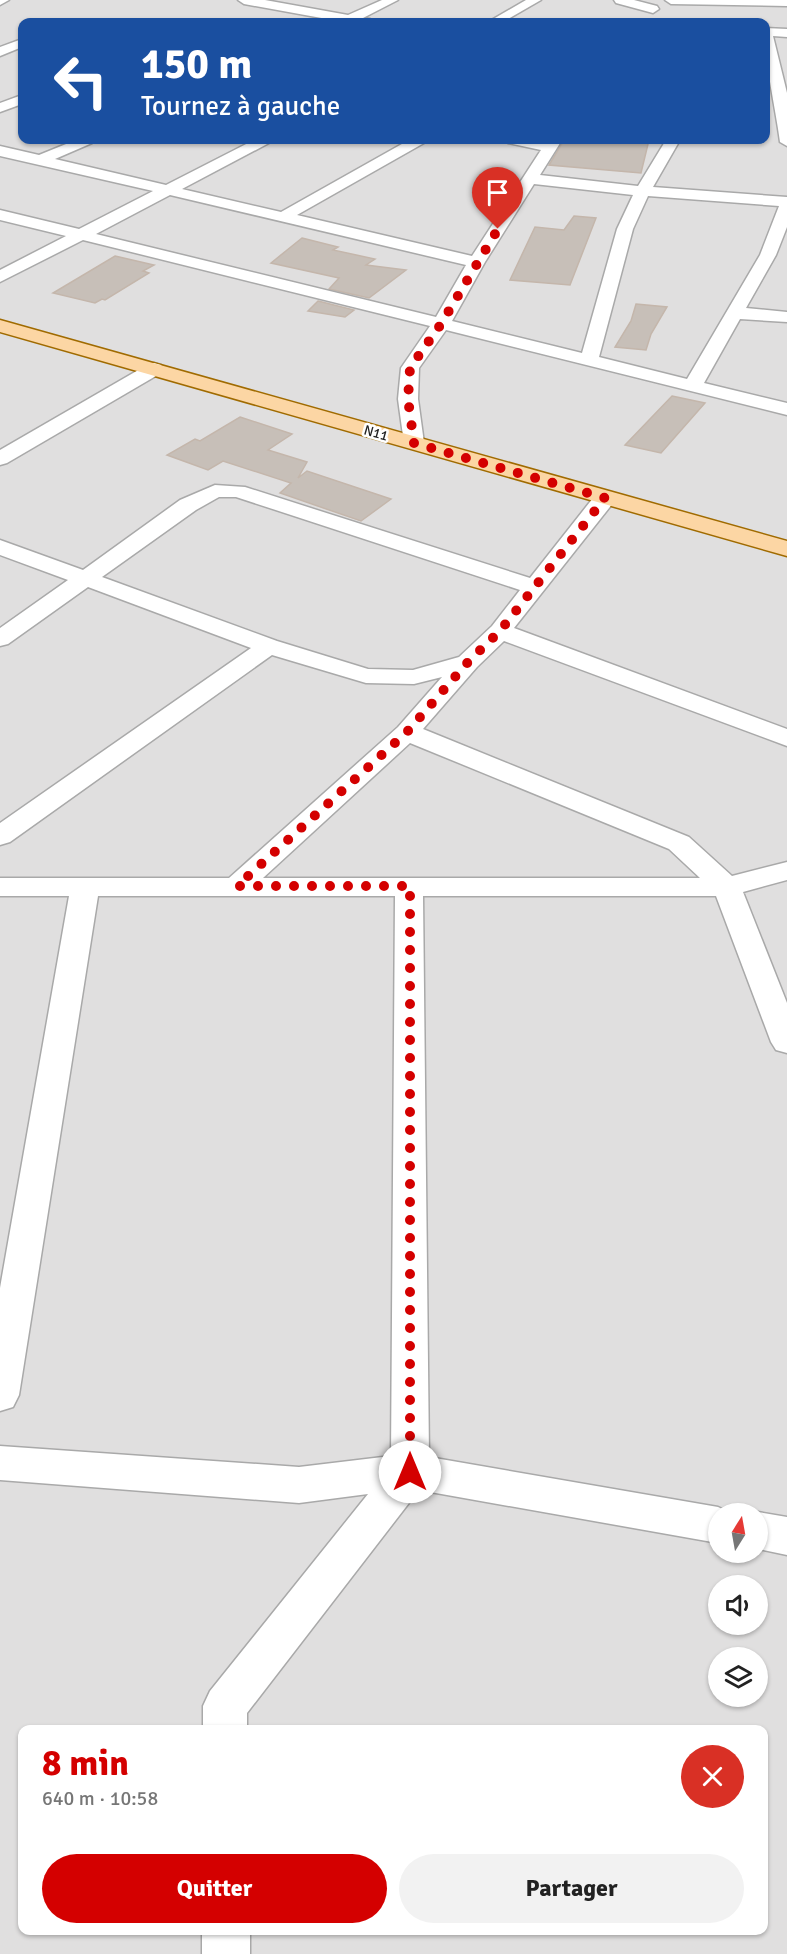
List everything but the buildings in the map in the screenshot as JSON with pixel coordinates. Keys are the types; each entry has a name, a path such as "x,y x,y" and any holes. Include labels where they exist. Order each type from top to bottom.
{"main road":[{"name":"N11","path":"0,326 605,498 784,544"}],"street":[{"path":"244,0 331,18"},
{"path":"353,18 392,0"},
{"path":"501,18 535,0"},
{"path":"620,0 653,9"},
{"path":"646,18 665,0"},
{"path":"671,0 760,7 787,2"},
{"path":"770,32 787,33"},
{"path":"0,36 18,41"},
{"path":"0,52 18,44"},
{"path":"770,63 785,101 787,142"},
{"path":"0,108 18,101"},
{"path":"41,160 78,144"},
{"path":"0,277 256,144"},
{"path":"283,217 412,144"},
{"path":"414,443 408,399 410,368 441,324 476,262 551,144"},
{"path":"589,360 626,229 643,191 671,144"},
{"path":"0,151 476,262"},
{"path":"531,179 787,204 768,255 692,387"},
{"path":"0,215 787,409"},
{"path":"768,255 787,256"},
{"path":"735,313 787,317"},
{"path":"0,459 154,369"},
{"path":"0,639 83,578 188,506 215,491 238,490 534,587"},
{"path":"237,886 407,732 468,662 500,631 605,498"},
{"path":"0,547 269,646 366,676 414,677 468,662"},
{"path":"500,631 787,738"},
{"path":"0,836 269,646"},
{"path":"407,732 679,843 727,887 787,1042"},
{"path":"0,887 727,887 787,871"},
{"path":"0,1395 85,886"},
{"path":"225,1725 225,1706 410,1472 410,886"},
{"path":"0,1463 299,1485 410,1472 708,1523"},
{"path":"768,1533 787,1536"},
{"path":"226,1935 226,1954"}],"shaded area":[{"path":"0,0 787,0 787,1954 0,1954"}],"route":[{"path":"410,1472 410,886 237,886 407,732 468,662 500,631 605,498 414,443 408,399 410,368 441,324 476,262 498,229"}]}
